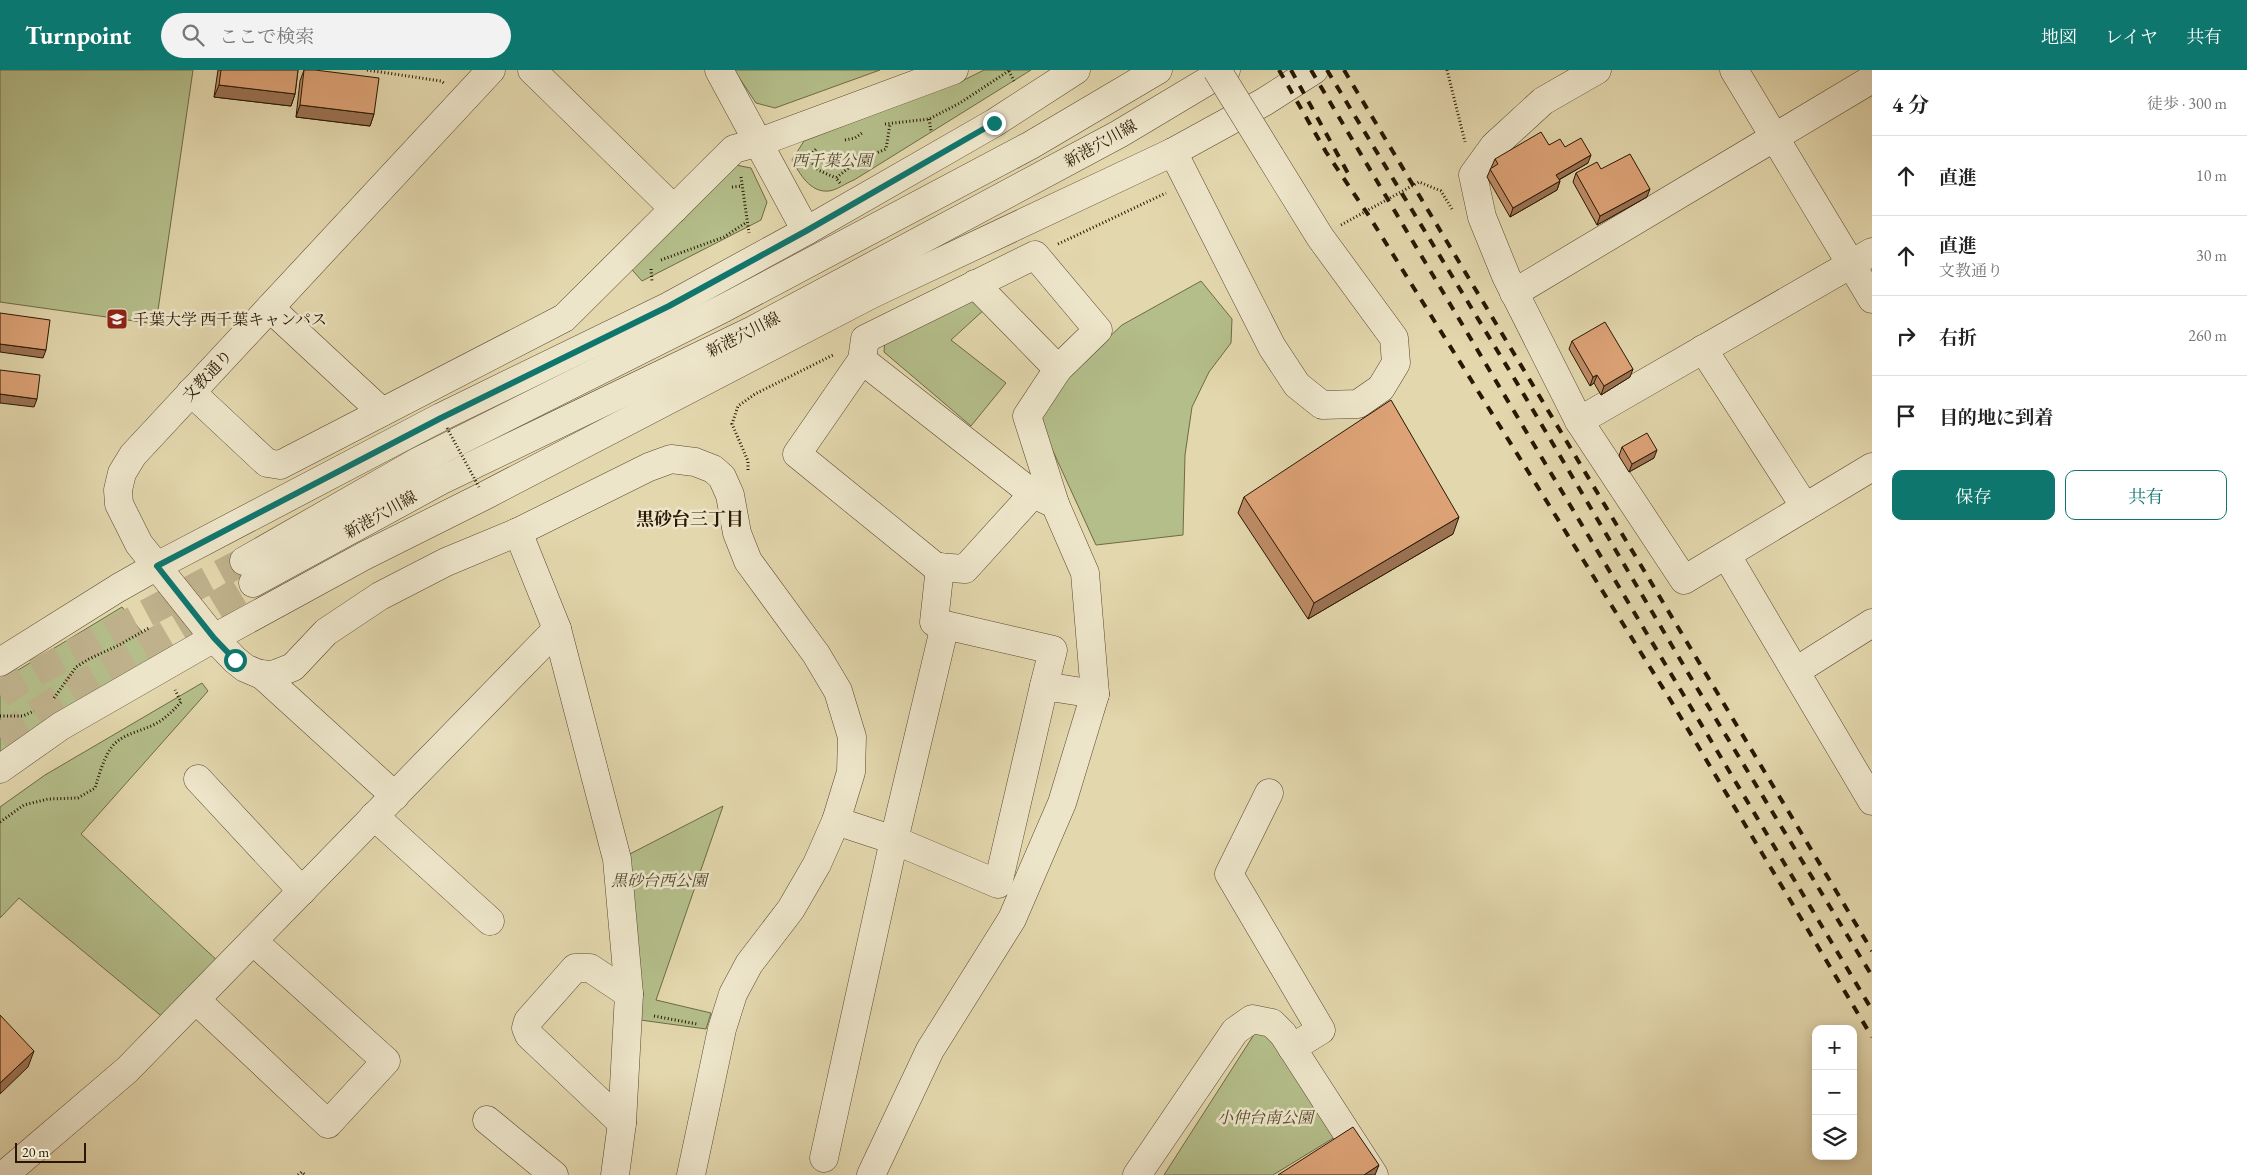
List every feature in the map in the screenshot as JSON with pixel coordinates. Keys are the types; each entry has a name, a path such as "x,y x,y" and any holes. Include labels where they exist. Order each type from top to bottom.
{"street":[{"name":"文教通り","path":"395,796 260,674 245,668 214,638 139,544 119,504 118,490 122,473 133,455 491,70"},
{"path":"532,70 674,209"},
{"path":"719,70 760,142 806,231"},
{"path":"192,392 266,463 280,465 564,318 734,149 760,142 954,70"},
{"path":"0,662 118,588 157,566 433,422 669,306 806,231 994,123 1076,70"},
{"name":"新港穴川線","path":"1158,70 1031,144 724,308 419,462 249,572 753,330 1118,134 1226,70"},
{"path":"1173,152 1272,347 1296,385 1322,405 1358,404 1381,388 1396,363 1394,338 1320,237 1217,70"},
{"path":"0,769 61,726 214,638 364,556 484,496 863,298 1173,152 1264,102 1314,70"},
{"path":"1597,70 1543,102 1494,146 1473,175 1482,217 1514,293 1579,421 1684,580 1872,468"},
{"path":"1734,70 1776,136 1861,258 1872,299"},
{"path":"1514,293 1872,79"},
{"path":"871,1175 930,1050 1012,919 1062,803 1095,694 1085,573 1044,499 1027,416 1058,369 1098,330 1035,255 975,284 864,349 797,454 936,567 965,569 1044,499"},
{"path":"1579,421 1861,258"},
{"path":"975,284 1058,369"},
{"path":"270,308 382,412"},
{"path":"864,349 1044,499"},
{"path":"1703,349 1805,507"},
{"path":"260,674 273,675 293,667 326,632 380,596 446,562 518,532 650,467 671,459 695,462 713,470 722,477 730,495 737,533 748,560 816,654 838,691 852,737 851,772 836,821 817,864 791,909 748,964 733,994 722,1029 691,1175"},
{"path":"518,532 557,629 618,859 628,1003 622,1122 615,1175"},
{"path":"1727,556 1868,788"},
{"path":"836,821 894,840 998,884 1053,650 934,622 940,567"},
{"path":"1796,671 1872,623"},
{"path":"824,1158 894,840 945,625"},
{"path":"6,1172 127,1070 557,629"},
{"path":"1044,686 1095,694"},
{"path":"198,779 302,891"},
{"path":"1269,793 1229,874 1321,1030 1292,1048"},
{"path":"374,816 490,921"},
{"path":"196,1000 328,1124 386,1061 253,941"},
{"path":"622,1122 529,1035 526,1028 528,1021 575,968 590,968 628,1003"},
{"path":"1137,1175 1235,1031 1252,1019 1272,1023 1283,1034 1374,1175"},
{"path":"487,1120 554,1175"}],"path":[{"path":"367,70 441,81 448,85"},
{"path":"882,124 929,119 960,103 1010,70 1016,84"},
{"path":"1447,70 1473,175"},
{"path":"836,178 857,161 886,149 890,124"},
{"path":"842,141 855,138 867,129"},
{"path":"808,158 820,145"},
{"path":"792,154 808,158 818,170 836,178 844,187"},
{"path":"740,168 749,233"},
{"path":"1320,237 1419,182 1442,190 1456,215"},
{"path":"1035,255 1189,183"},
{"path":"652,282 650,270 663,258 724,237 747,222"},
{"path":"749,477 748,460 732,424 738,406 755,394 864,349"},
{"path":"447,428 480,487"},
{"path":"49,702 57,696 76,668 89,658 119,645 149,628"},
{"path":"0,822 24,805 48,799 78,798 95,788 102,764 112,747 128,735 161,721 172,713 181,702 173,684"},
{"path":"0,716 22,716 40,707"},
{"path":"628,1003 722,1029"},
{"path":"298,1175 302,1172 305,1175"}],"green space":[{"path":"0,70 193,70 156,324 0,302"},
{"name":"西千葉公園","path":"734,70 880,70 775,108 756,103"},
{"name":"西千葉公園","path":"984,70 1031,70 854,180 835,189 822,191 811,186 806,182 792,160 804,141 966,79"},
{"name":"西千葉公園","path":"726,163 751,168 767,202 761,220 642,281 626,263"},
{"path":"1201,281 1232,319 1231,343 1209,372 1192,407 1185,455 1183,535 1096,545 1036,414 1050,392 1122,325"},
{"path":"968,299 980,301 986,308 951,340 1006,383 971,426 884,352 885,339"},
{"path":"122,607 161,656 0,757 0,681"},
{"path":"202,683 208,691 81,834 221,964 165,1019 19,898 0,918 0,807 45,775"},
{"name":"黒砂台西公園","path":"723,806 656,1000 711,1013 706,1029 633,1019 622,858"},
{"name":"小仲台南公園","path":"1255,1033 1274,1034 1340,1134 1273,1175 1164,1175"}],"building":[{"path":"221,70 298,70 295,94 219,85"},
{"path":"304,70 379,78 374,114 300,105"},
{"path":"1541,132 1549,145 1560,139 1565,147 1581,138 1591,155 1556,175 1560,181 1513,208 1490,169 1498,164 1495,159"},
{"path":"1630,154 1650,189 1600,216 1576,173 1597,162 1601,169"},
{"path":"0,313 50,320 46,350 0,344"},
{"path":"1605,322 1633,369 1604,386 1597,375 1593,377 1572,341"},
{"path":"0,370 40,375 37,399 0,394"},
{"path":"1391,400 1459,517 1314,603 1244,497"},
{"path":"1647,433 1657,450 1632,464 1622,447"},
{"path":"0,1015 34,1051 0,1083"},
{"path":"1353,1127 1379,1165 1364,1175 1278,1175"}],"tunnel":[{"path":"0,695 22,680 244,561"},
{"path":"0,737 64,695 253,583"}],"railway":[{"path":"1279,70 1326,152 1369,216 1671,701 1872,1037"},
{"path":"1291,70 1349,175"},
{"path":"1311,70 1872,1010"},
{"path":"1327,70 1872,976"},
{"path":"1344,70 1872,951"}],"place":[{"name":"千葉大学 西千葉キャンパス","path":"117,319"}],"district":[{"name":"黒砂台三丁目","path":"690,519"}],"route":[{"path":"235,660 214,638 157,566 441,418 669,306 806,231 994,123"}]}
